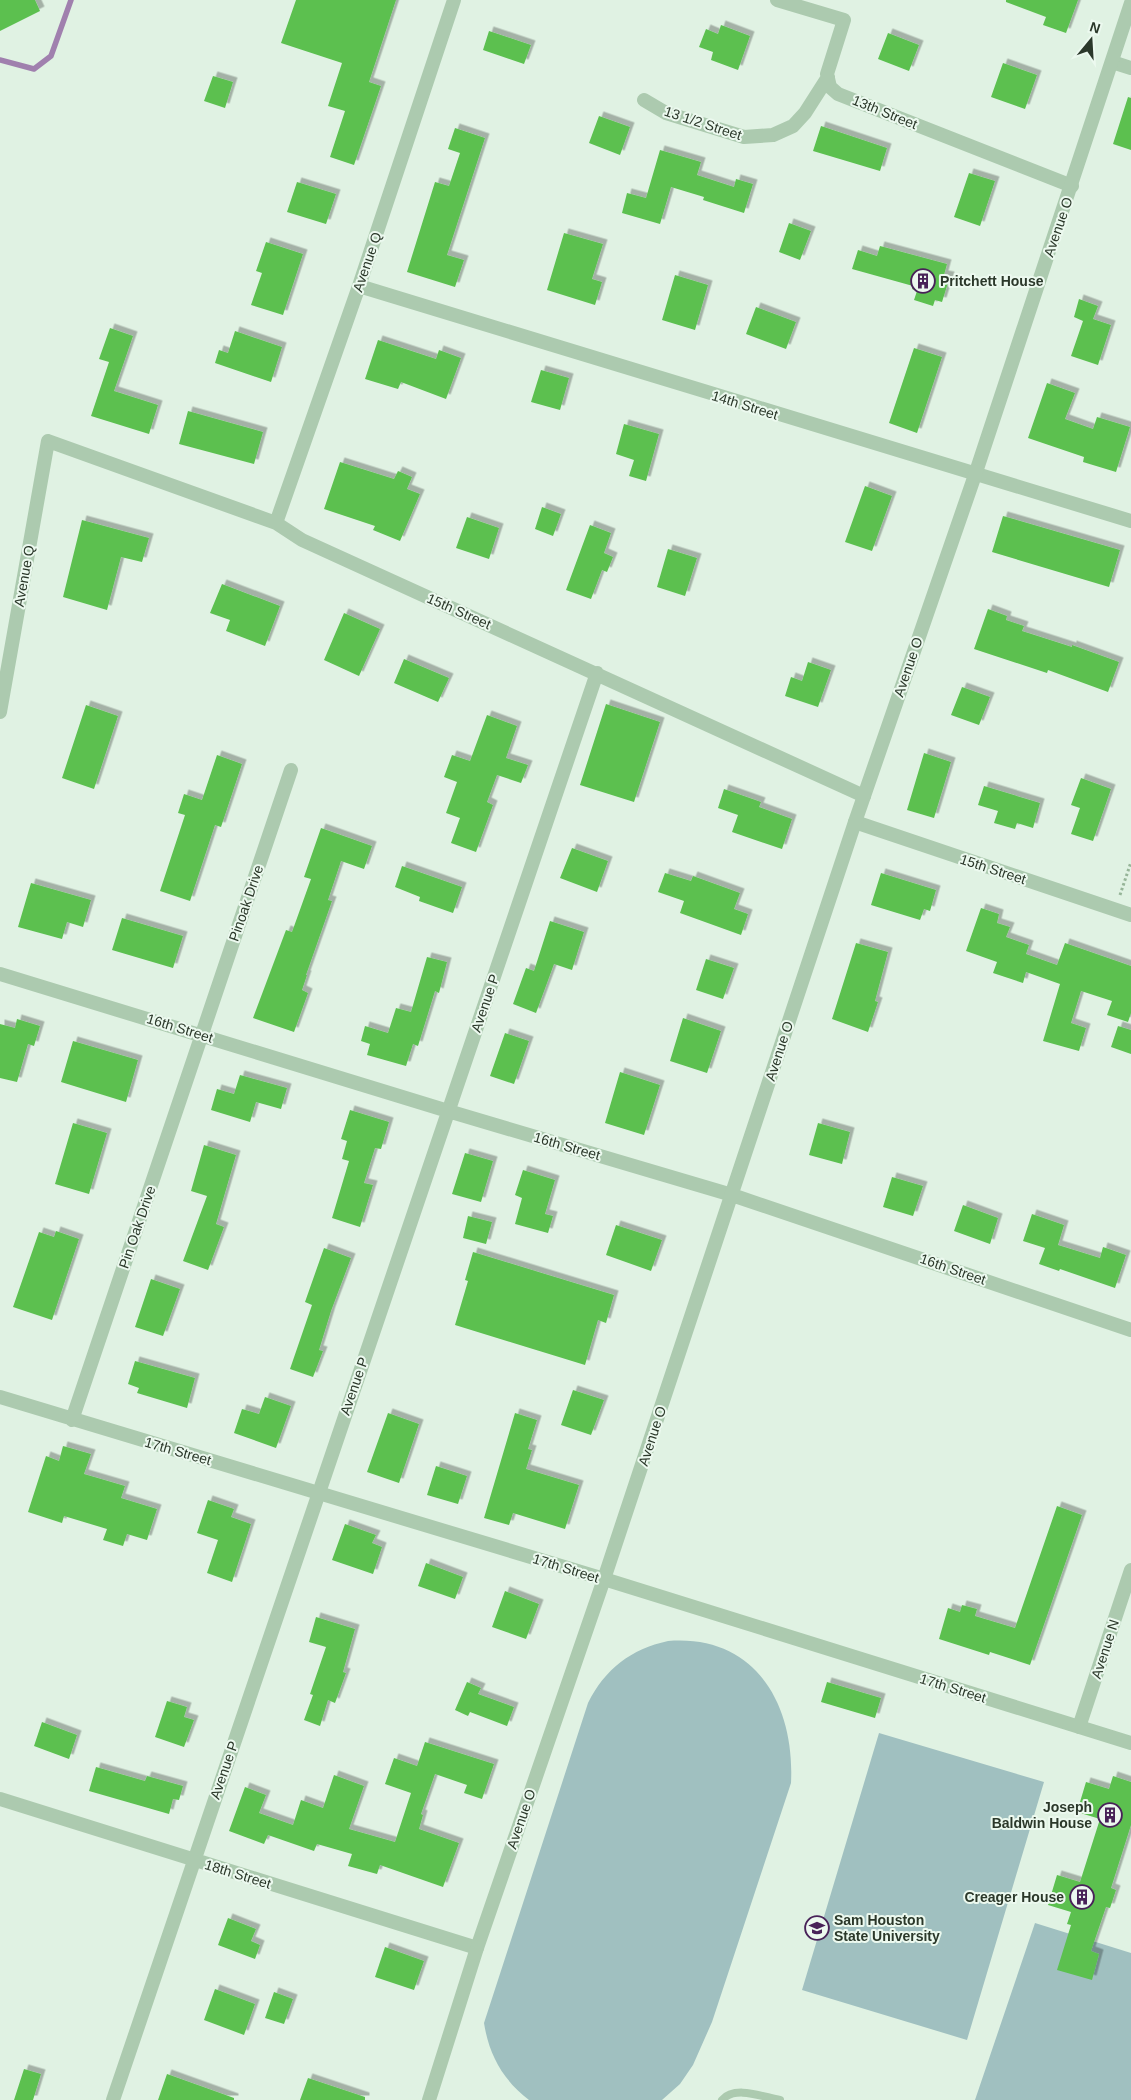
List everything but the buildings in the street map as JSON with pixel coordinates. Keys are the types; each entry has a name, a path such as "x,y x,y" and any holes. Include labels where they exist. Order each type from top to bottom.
{"street":[{"name":"Avenue Q","path":"276,523 359,286 454,0"},
{"path":"777,0 844,20 828,77"},
{"name":"Avenue O","path":"429,2100 476,1948 604,1579 854,822 975,475 1131,3"},
{"path":"1112,62 1131,68"},
{"name":"13 1/2 Street","path":"644,100 666,113 744,137 773,134 794,126 805,113 828,77"},
{"name":"13th Street","path":"828,77 830,87 838,94 1072,186"},
{"name":"14th Street","path":"359,286 1131,521"},
{"name":"Avenue Q","path":"0,712 48,441"},
{"name":"15th Street","path":"48,441 276,523 302,540 864,796"},
{"name":"Avenue P","path":"113,2100 597,673"},
{"name":"Pinoak Drive","path":"202,1035 291,770"},
{"name":"15th Street","path":"854,822 1131,915"},
{"name":"16th Street","path":"0,974 732,1195 1131,1330"},
{"name":"Pin Oak Drive","path":"72,1420 202,1035"},
{"name":"17th Street","path":"0,1397 604,1579 1131,1743"},
{"name":"Avenue N","path":"1079,1727 1131,1570"},
{"name":"18th Street","path":"0,1799 476,1948"}],"lane":[{"path":"722,2100 728,2094 736,2092 760,2098 780,2100"}],"path":[{"path":"1115,909 1131,862"}],"shaded area":[{"path":"668,1641 698,1642 724,1649 746,1662 764,1680 777,1702 786,1726 790,1754 791,1783 712,2022 693,2065 680,2084 662,2100 529,2100 512,2084 499,2066 489,2046 484,2023 588,1703 602,1680 620,1662 642,1649"},
{"path":"879,1733 1044,1782 967,2040 802,1990"},
{"path":"1035,1923 1131,1953 1131,2100 975,2100"}],"waterway":[{"path":"0,60 34,69 51,56 71,0"}],"place":[{"name":"Pritchett House","path":"923,281"},
{"name":"Joseph Baldwin House","path":"1110,1815"},
{"name":"Creager House","path":"1082,1897"},
{"name":"Sam Houston State University","path":"817,1928"}]}
